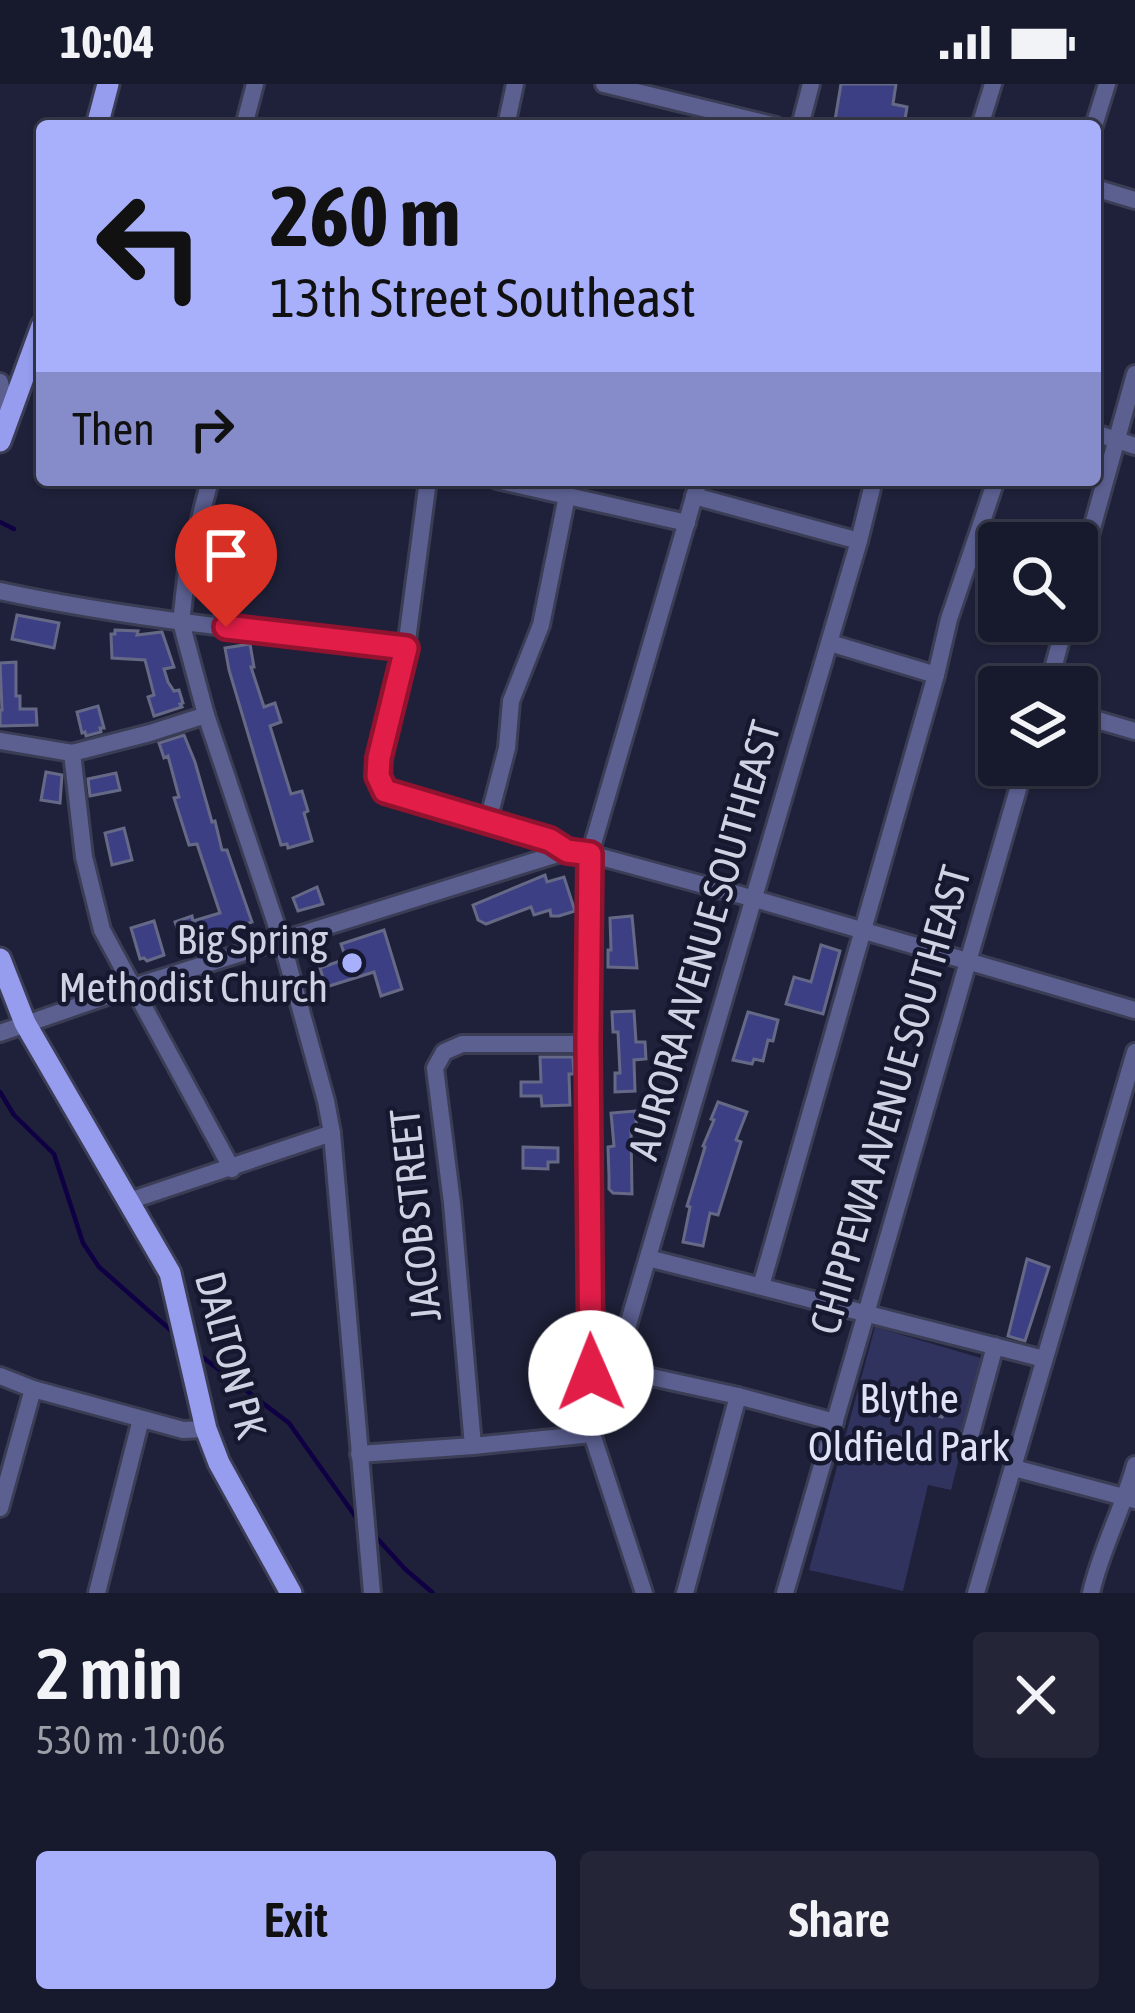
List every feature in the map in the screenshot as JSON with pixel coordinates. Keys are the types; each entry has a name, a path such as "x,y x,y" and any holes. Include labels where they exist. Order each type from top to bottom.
{"main road":[{"path":"99,120 108,84"},
{"path":"4,431 36,364"},
{"name":"DALTON PK","path":"0,959 25,1023 163,1258 176,1287 206,1429 219,1463 291,1593"}],"street":[{"path":"246,120 255,84"},
{"path":"507,120 515,84"},
{"path":"604,84 751,120"},
{"path":"802,120 812,84"},
{"path":"982,120 993,84"},
{"path":"1096,120 1107,84"},
{"path":"1101,190 1135,200"},
{"path":"1093,522 1135,374"},
{"path":"0,382 4,431"},
{"path":"1101,436 1135,446"},
{"path":"209,486 188,570 181,622 206,715 282,942 326,1101 372,1593"},
{"path":"427,486 406,648 378,776 385,791 550,840 567,851"},
{"path":"523,486 687,523"},
{"name":"AURORA AVENUE SOUTHEAST","path":"592,1425 615,1369 873,486"},
{"path":"761,1286 949,619 994,486"},
{"path":"644,1593 592,1425 590,854 697,488 860,541"},
{"path":"488,821 507,748 512,701 541,625 567,496"},
{"path":"0,591 181,622 406,648"},
{"path":"830,643 936,675"},
{"path":"0,741 72,753 206,715"},
{"path":"1098,720 1135,730"},
{"path":"72,753 85,857 102,930 232,1168"},
{"name":"CHIPPEWA AVENUE SOUTHEAST","path":"785,1593 1019,786"},
{"path":"0,1034 133,987 567,851 755,898 1135,1010"},
{"name":"JACOB STREET","path":"473,1447 435,1067 444,1052 462,1044 588,1043"},
{"path":"976,1593 1135,1052"},
{"path":"129,1201 332,1133"},
{"path":"647,1258 1044,1359"},
{"path":"966,1452 995,1346"},
{"path":"615,1369 835,1422"},
{"path":"0,1376 183,1430 206,1429"},
{"path":"0,1508 33,1389"},
{"path":"685,1593 738,1396"},
{"path":"97,1593 141,1419"},
{"path":"359,1454 473,1447 592,1425"},
{"path":"1091,1593 1113,1523 1130,1498 1135,1465"},
{"path":"1014,1468 1130,1498"}],"green space":[{"name":"Blythe Oldfield Park","path":"875,1327 984,1359 951,1490 928,1485 903,1591 809,1570"}],"building":[{"path":"841,84 896,84 893,104 907,107 905,120 835,120"},
{"path":"17,615 59,623 54,648 12,639"},
{"path":"115,630 138,631 137,635 162,632 174,667 164,669 174,691 179,690 182,707 154,716 145,660 112,658"},
{"path":"250,644 251,667 264,707 275,703 281,722 270,726 291,794 302,791 308,811 304,813 312,841 288,848 281,845 229,670 225,648"},
{"path":"16,662 20,709 36,709 37,725 0,726 0,663"},
{"path":"98,706 104,728 86,736 77,712"},
{"path":"184,735 252,922 221,936 219,930 198,936 201,942 184,948 175,922 220,913 197,844 189,845 174,798 179,797 168,756 164,758 159,743"},
{"path":"46,772 62,775 60,803 41,800"},
{"path":"116,773 120,790 90,796 88,779"},
{"path":"124,828 132,860 112,865 105,833"},
{"path":"545,875 547,882 564,877 575,911 534,915 531,907 486,924 478,920 473,905"},
{"path":"317,887 323,904 298,911 293,898"},
{"path":"632,916 637,968 608,967 610,918"},
{"path":"154,921 164,955 147,961 140,959 131,928"},
{"name":"Big Spring Methodist Church","path":"384,930 402,989 381,996 374,972 326,987 320,968 346,959 341,944"},
{"path":"821,945 840,951 823,1014 786,1004 794,977 811,982"},
{"path":"634,1011 636,1042 645,1042 646,1059 634,1060 635,1091 615,1092 615,1073 620,1073 612,1012"},
{"path":"748,1012 778,1020 763,1061 754,1059 752,1064 733,1060"},
{"path":"540,1057 573,1057 570,1105 542,1106 541,1096 521,1096 521,1082 541,1082"},
{"path":"718,1102 747,1112 718,1215 710,1213 703,1246 683,1242 687,1206"},
{"path":"635,1111 632,1194 613,1193 609,1189 608,1147 614,1146 611,1113"},
{"path":"523,1147 558,1148 558,1162 548,1162 548,1169 523,1168"},
{"path":"1027,1259 1049,1267 1025,1341 1008,1336"},
{"path":"930,1389 955,1400 951,1415 923,1411"}],"waterway":[{"path":"0,522 14,529"},
{"path":"0,1092 14,1115 54,1154 83,1243 99,1267 175,1334"},
{"path":"197,1353 289,1423 358,1520"},
{"path":"375,1536 433,1593"}],"place":[{"name":"Big Spring Methodist Church","path":"352,963"}],"route":[{"path":"226,627 406,648 379,758 378,776 385,791 550,840 567,851 590,854 591,1373"}]}
